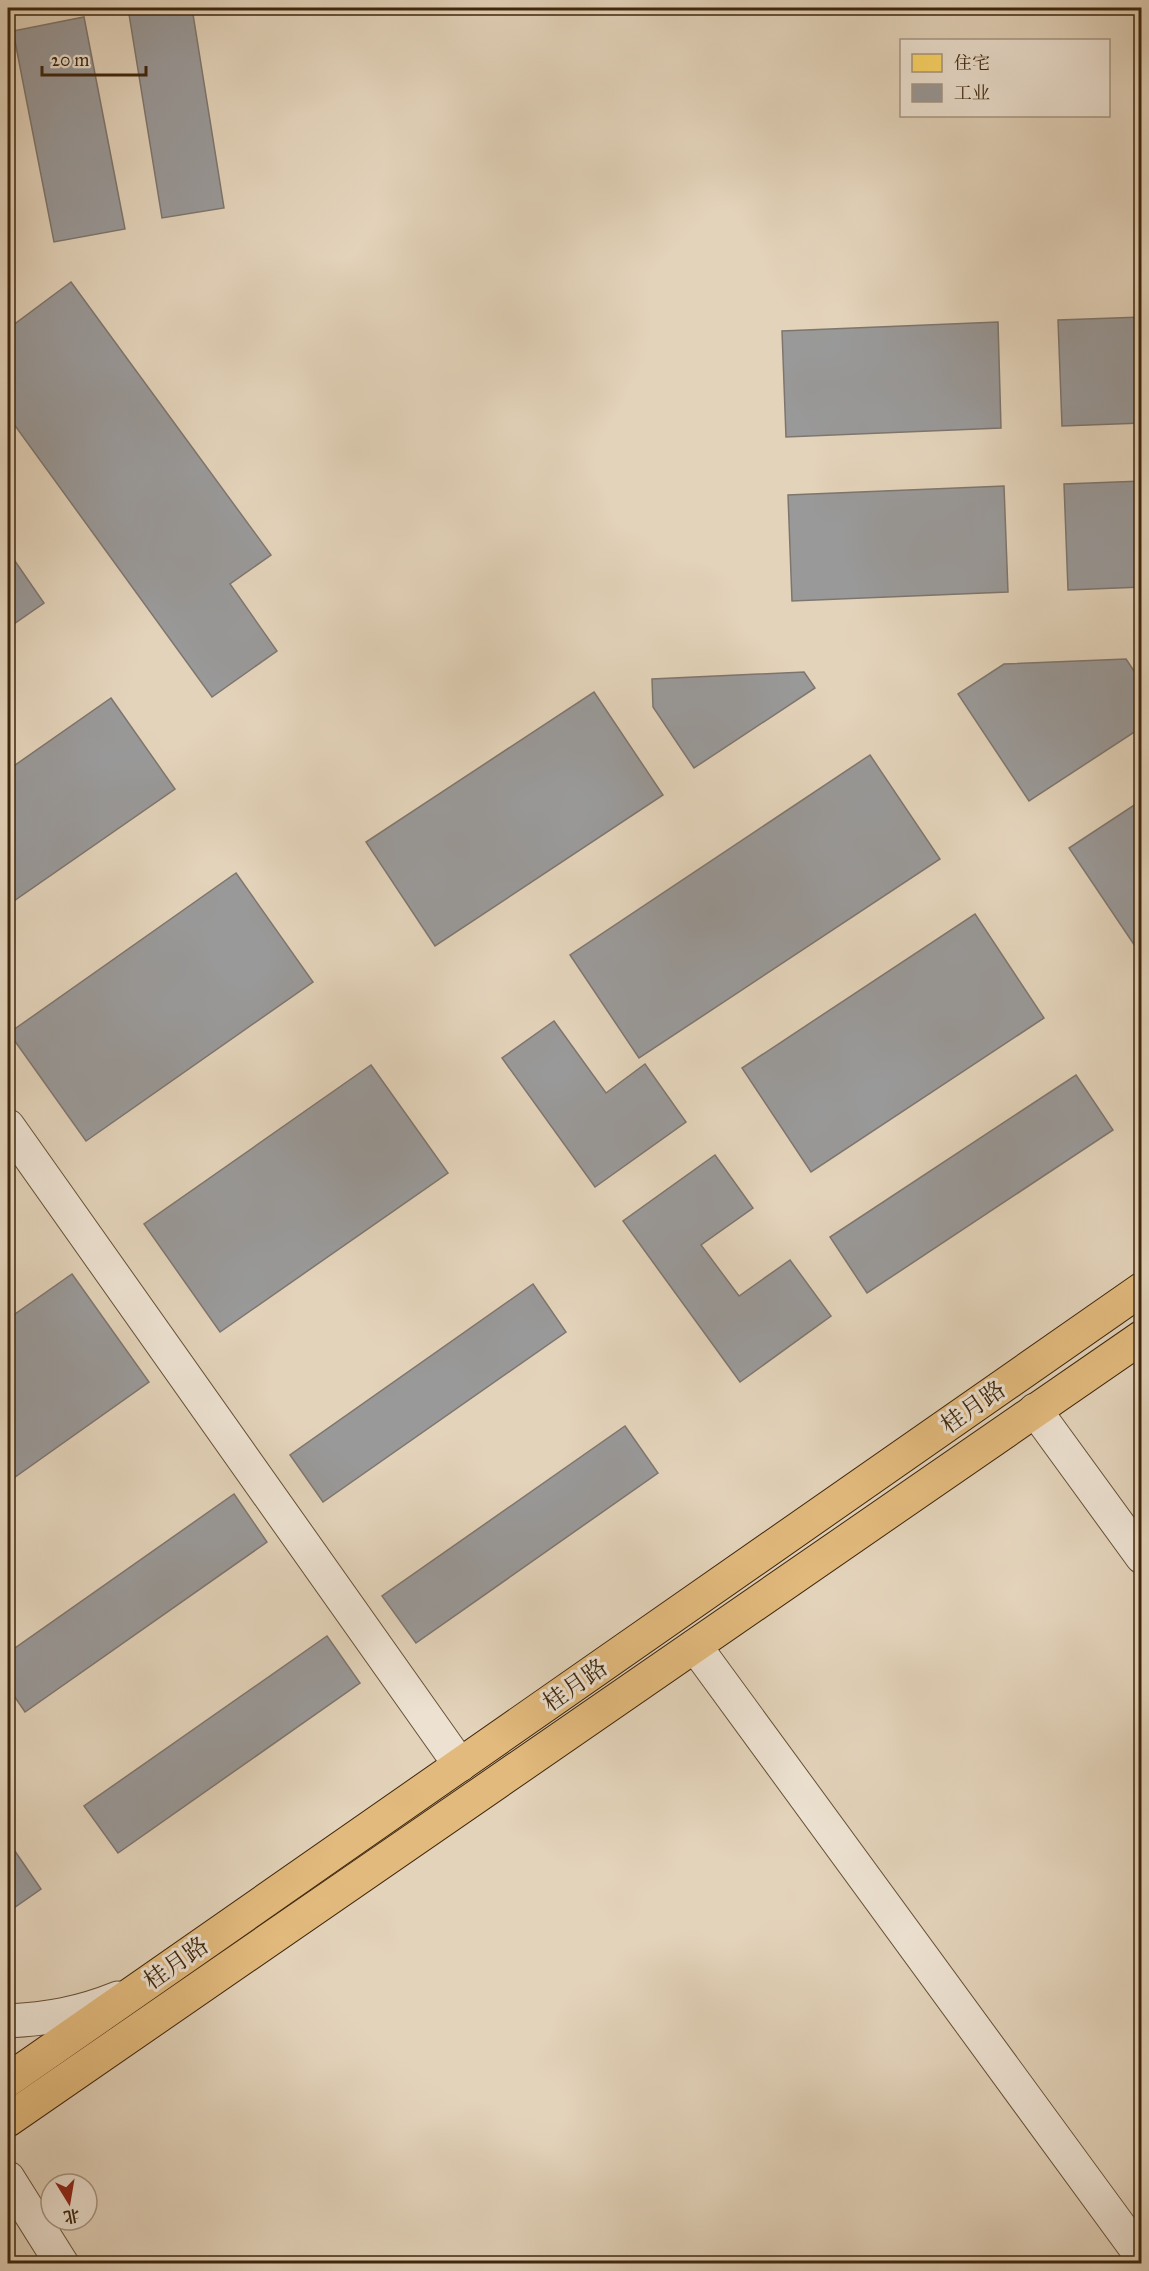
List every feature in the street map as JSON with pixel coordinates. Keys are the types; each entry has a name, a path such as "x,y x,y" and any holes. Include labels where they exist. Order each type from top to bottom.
{"main road":[{"name":"桂月路","path":"8,2080 1142,1289"},
{"name":"桂月路","path":"8,2120 1142,1336"}],"street":[{"path":"8,1126 460,1765"},
{"path":"1035,1410 1142,1557"},
{"path":"695,1646 1142,2258"},
{"path":"8,2021 47,2019 92,2009 137,1991"},
{"path":"8,2178 62,2264"}],"building: 住宅":[{"path":"8,2245 19,2264 8,2264"}],"building: 工业":[{"path":"128,8 192,8 224,208 162,218"},
{"path":"84,17 125,229 54,242 13,31"},
{"path":"71,282 271,555 230,584 277,651 212,697 8,416 8,329"},
{"path":"1142,317 1142,423 1062,426 1058,320"},
{"path":"998,322 1001,428 786,437 782,331"},
{"path":"1142,481 1142,587 1068,590 1064,484"},
{"path":"1004,486 1008,592 792,601 788,495"},
{"path":"8,551 44,603 8,628"},
{"path":"1126,659 1142,683 1142,727 1029,801 958,694 1004,664"},
{"path":"804,672 815,688 694,768 653,707 652,679"},
{"path":"594,692 663,795 435,946 366,842"},
{"path":"111,698 175,789 8,905 8,770"},
{"path":"870,755 940,859 639,1058 570,955"},
{"path":"1142,800 1142,950 1139,952 1069,848"},
{"path":"236,873 313,982 86,1141 9,1033"},
{"path":"975,914 1044,1018 811,1172 742,1068"},
{"path":"554,1021 606,1093 645,1064 686,1122 595,1187 502,1058"},
{"path":"371,1065 448,1173 220,1332 144,1224"},
{"path":"1076,1075 1113,1130 867,1293 830,1237"},
{"path":"715,1155 753,1208 701,1245 739,1296 790,1260 831,1316 740,1382 623,1221"},
{"path":"72,1274 149,1382 8,1482 8,1319"},
{"path":"533,1284 566,1332 323,1502 290,1455"},
{"path":"625,1426 658,1473 416,1643 382,1596"},
{"path":"234,1494 267,1542 25,1712 8,1687 8,1653"},
{"path":"327,1636 360,1683 118,1853 84,1806"},
{"path":"8,1841 41,1889 8,1912"}]}
